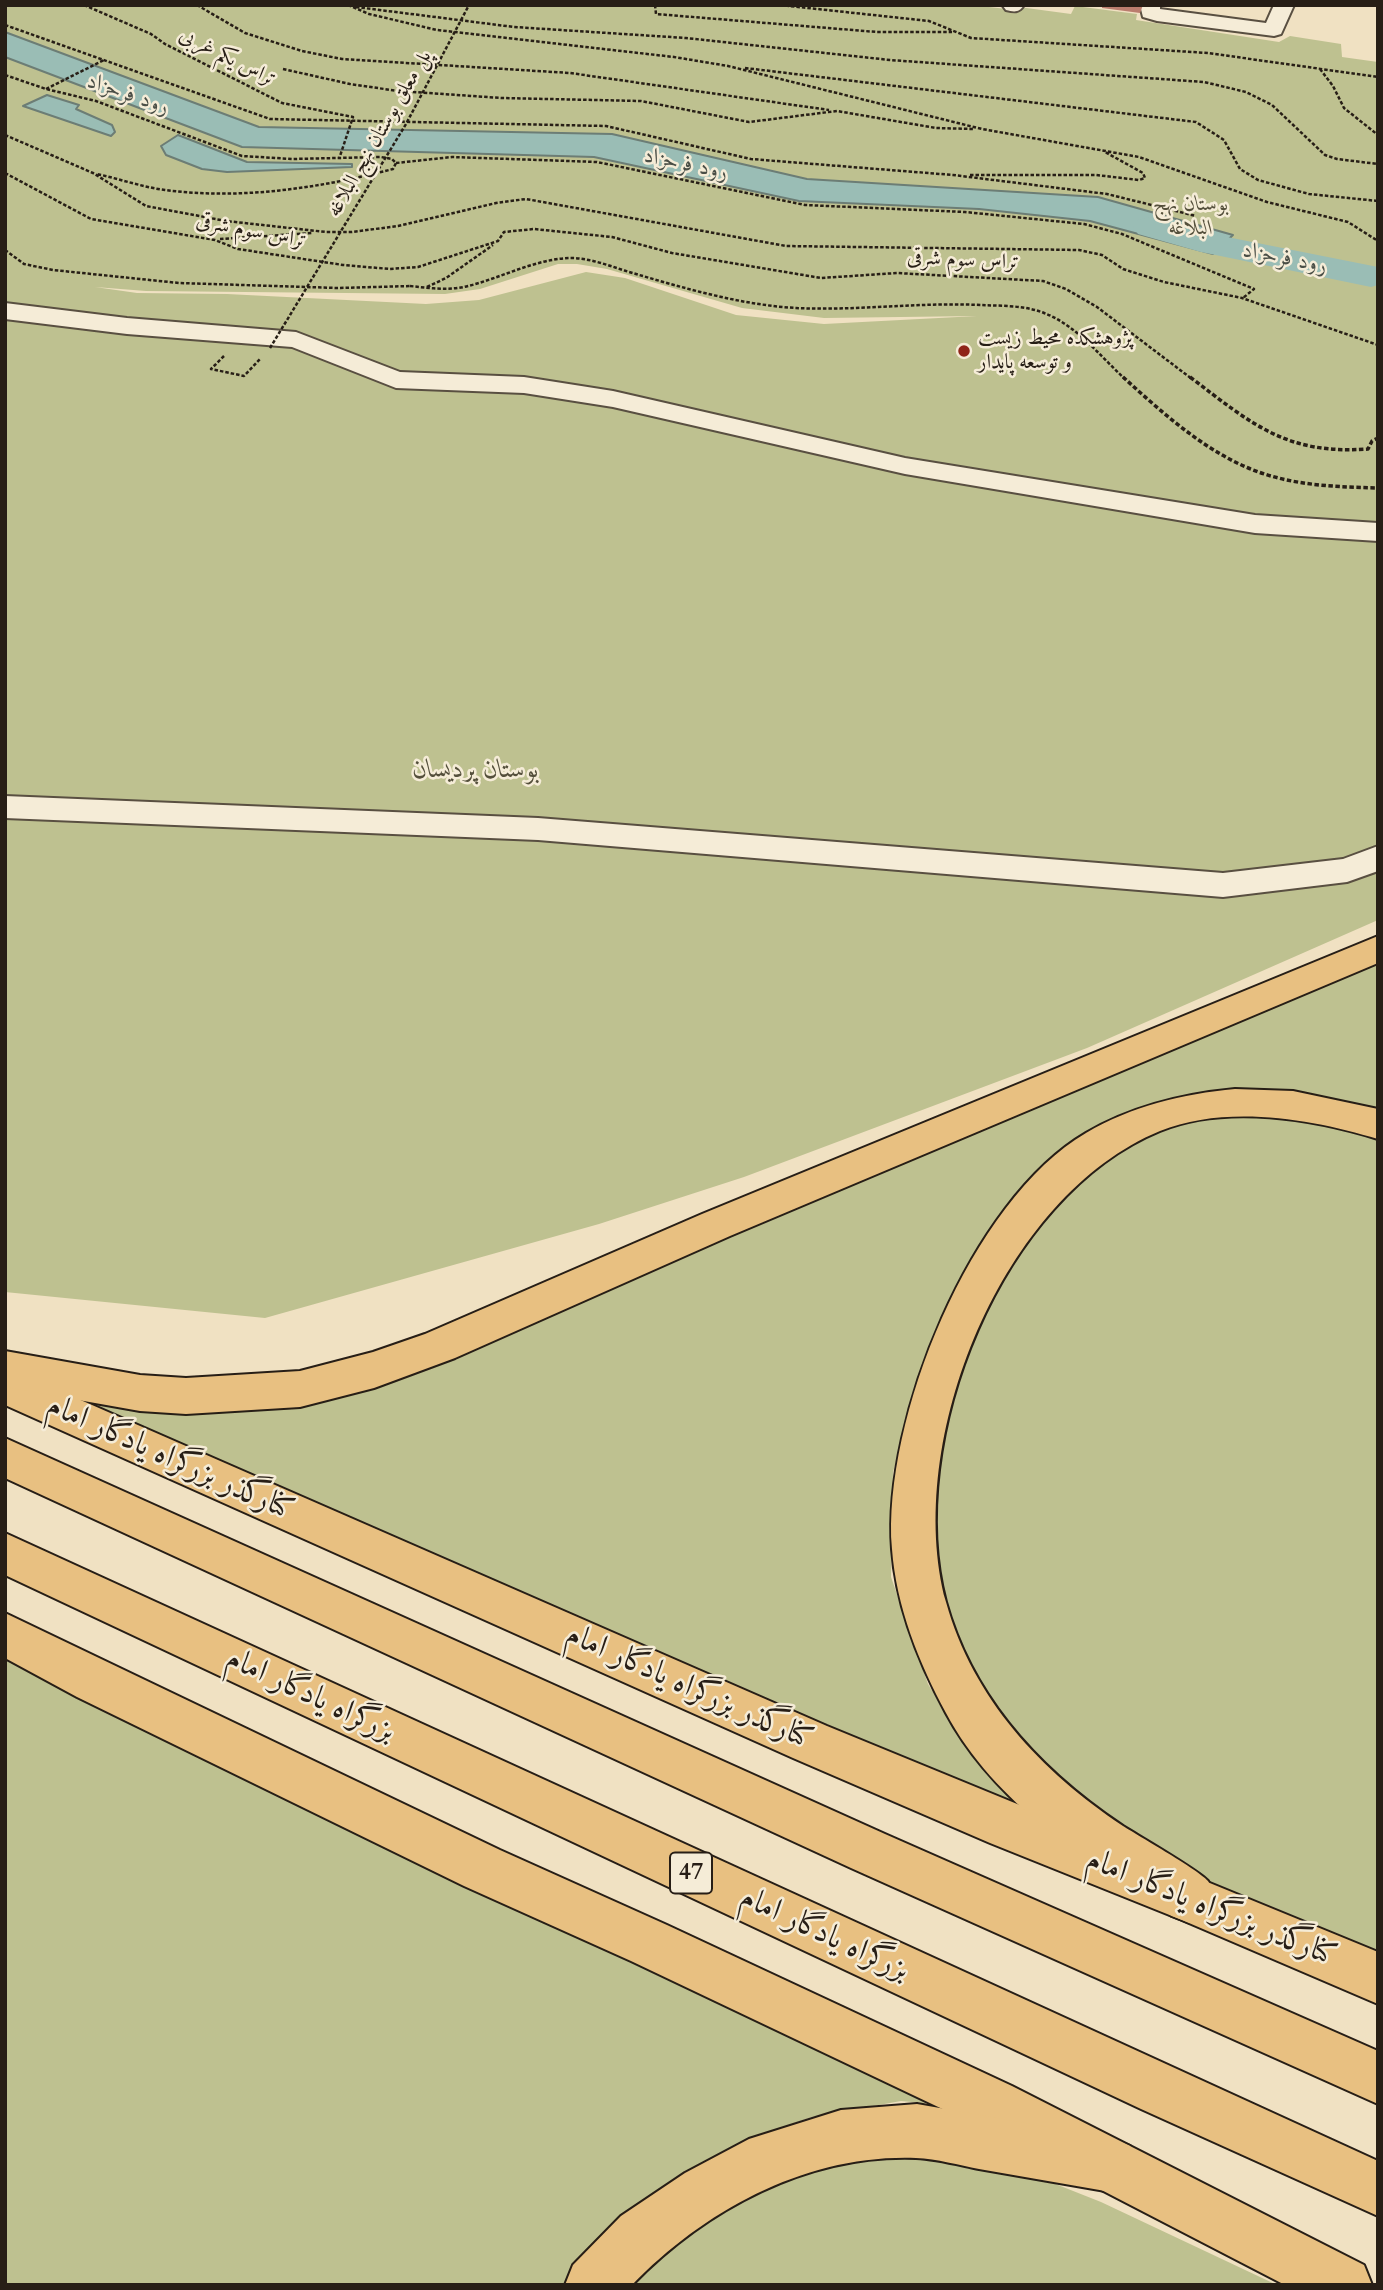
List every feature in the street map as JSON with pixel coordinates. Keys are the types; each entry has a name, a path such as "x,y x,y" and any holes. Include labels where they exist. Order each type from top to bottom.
{"main road":[{"path":"5,1369 140,1393 186,1396 300,1389 374,1370 440,1346 729,1220 1378,949"},
{"path":"1190,1898 1065,1814 1018,1771 976,1721 935,1639 922,1594 913,1526 920,1443 939,1376 962,1314 994,1256 1033,1204 1073,1164 1109,1138 1148,1119 1190,1108 1225,1104 1276,1103 1323,1110 1378,1124"},
{"name":"کنارگذر بزرگراه یادگار امام","path":"5,1385 810,1742 1378,1978"},
{"path":"5,1457 868,1851 1378,2078"},
{"name":"بزرگراه یادگار امام","path":"5,1553 1147,2085 1378,2189"},
{"path":"5,1634 94,1681 482,1868 661,1948 993,2105 1344,2285"},
{"path":"593,2285 640,2236 704,2192 768,2158 841,2137 917,2131 1111,2165"}],"street":[{"path":"1150,9 1274,30 1284,5"},
{"path":"5,311 127,327 296,340 396,380 491,383 575,393 612,399 905,466 1255,524 1378,532"},
{"path":"5,807 538,829 1223,885 1347,870 1378,858"}],"path":[{"name":"تراس یکم غربی","path":"84,5 152,34 165,44 258,93 282,103 353,117 352,122"},
{"path":"197,5 245,33 302,51 342,59 570,73 936,128 982,129"},
{"name":"پل معلق بوستان نهج البلاغه","path":"270,348 406,124 469,5"},
{"path":"655,5 656,14 877,32 957,32"},
{"path":"780,5 929,21 985,39 1208,53 1378,77"},
{"path":"349,6 369,14 437,30 1196,122 1224,140 1236,165 1262,181 1311,194 1378,201"},
{"path":"349,6 514,27 686,38 890,60 1189,80 1236,87 1273,104 1294,124 1312,147 1325,156 1378,164"},
{"path":"5,25 270,119 379,121 397,124 606,126 774,162 953,175 1107,194 1196,216"},
{"path":"46,89 104,60"},
{"path":"728,66 982,129 1139,157 1266,202 1348,222 1378,241"},
{"path":"284,69 398,92 502,98 641,101 749,122 837,111"},
{"path":"1320,69 1333,86 1344,108 1378,135"},
{"path":"5,75 46,89 96,101 242,156 339,159 382,157 392,159 396,163 452,157 597,162 805,205 965,212 1084,224 1122,234 1255,289 1242,298"},
{"path":"339,159 352,122"},
{"path":"5,135 93,173 146,206 326,233"},
{"path":"953,175 1096,175 1139,180 1145,178 1143,173 1098,148"},
{"path":"93,173 165,190 239,192 362,178 393,169 396,163"},
{"name":"تراس سوم شرقی","path":"5,173 91,219 215,240 238,249 343,265 390,269 418,267 498,241"},
{"path":"215,240 378,230 496,203 526,200 786,246 1079,250 1102,255 1123,269 1164,282 1242,298 1378,345"},
{"name":"تراس سوم شرقی","path":"5,250 24,264 33,266 78,274 166,282 338,288 426,287 446,278 498,241 504,232 534,229 612,237 672,253 821,278 897,273 1043,281 1066,287 1100,307 1269,435 1301,447 1339,453 1368,449"},
{"path":"410,286 445,289 466,287 536,265 569,258 610,264 624,271 671,284 758,304 822,308 931,303 1034,310 1057,319 1073,330 1188,433 1257,472 1312,483 1378,488"},
{"path":"244,335 211,369 244,376 261,357"},
{"path":"1378,438 1368,449 1378,451"}],"green space":[{"name":"بوستان پردیسان","path":"5,5 971,5 1016,10 1019,7 1071,14 1075,6 1137,14 1136,20 1279,42 1290,36 1341,44 1342,57 1378,62 1378,920 1087,1048 744,1177 599,1224 265,1318 5,1292","holes":["558,264 607,269 742,308 824,318 977,316 824,324 736,315 625,278 586,272 479,300 426,304 227,294 137,293 95,287 146,291 445,294 480,289"]},
{"path":"1378,959 1378,1114 1288,1093 1082,1142 911,1409 893,1472 891,1577 928,1684 961,1738 1060,1830 23,1380 237,1409"},
{"path":"1305,1112 1378,1131 1378,1952 1295,1925 1154,1858 1103,1828 1004,1728 953,1640 930,1531 948,1402 973,1331 1024,1241 1087,1171 1170,1124 1203,1116"},
{"path":"5,1655 966,2107 901,2101 812,2117 774,2130 722,2154 587,2259 563,2285 5,2285"},
{"path":"909,2149 1015,2168 1101,2202 1277,2285 614,2285 637,2263 810,2160"}],"water":[{"path":"5,32 259,127 612,134 807,179 1098,197 1233,235 1213,254 1090,221 979,209 799,201 594,157 242,147 5,57"},
{"path":"47,95 79,105 76,109 112,125 115,132 111,136 23,106"},
{"path":"178,135 247,162 352,164 352,167 227,172 202,169 166,155 161,146"}],"waterway":[{"name":"رود فرحزاد","path":"1150,227 1201,242 1371,276"}],"place":[{"name":"پژوهشکده محیط زیست و توسعه پایدار","path":"964,351"}],"park label":[{"name":"بوستان نهج البلاغه","path":"1191,217"}]}
